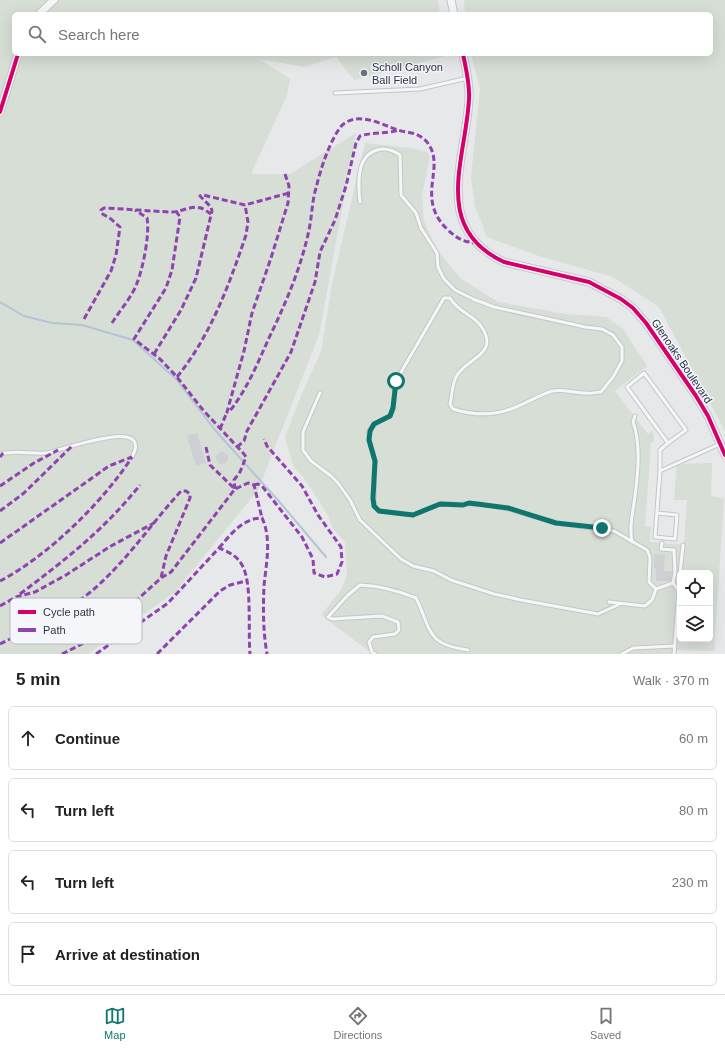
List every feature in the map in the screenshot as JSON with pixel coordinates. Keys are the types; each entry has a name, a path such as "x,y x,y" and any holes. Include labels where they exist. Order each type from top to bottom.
{"street":[{"path":"41,12 54,0"},
{"path":"450,0 453,12"},
{"path":"0,112 17,56"},
{"name":"Glenoaks Boulevard","path":"463,56 468,78 469,100 457,193 464,222 472,237 491,256 504,262 589,282 621,299 634,308 696,396 721,444 725,455"}],"lane":[{"path":"335,93 420,89 468,78"},
{"path":"360,202 359,188 361,166 366,156 376,150 392,149 400,155 401,195 416,213 421,228 437,253 438,267 444,278 455,290 494,307 585,327 602,329 613,335 622,347 622,361 613,377 601,392 587,394 564,390 552,391 516,408 495,414 481,415 458,411 453,409 450,404 456,376 470,362 483,353 487,347 486,338 482,327 472,317 455,307 450,298 444,298 396,381 393,408 390,416 374,424 370,431 369,440 375,461 374,506 379,511 413,515 440,504 480,504 508,508 556,523 614,531 646,550 650,557 649,582 656,589"},
{"path":"657,513 677,515 675,539 655,537 660,471 660,450 686,430 644,374 627,387 668,443"},
{"path":"320,393 304,432 303,450 311,461 338,483 350,500 360,520 401,559 413,566 434,571 451,580 494,594 521,600 598,614 620,604"},
{"path":"632,542 630,532 631,518 638,473 636,430 633,422 635,416"},
{"path":"0,454 12,452 47,453 85,441 126,437 133,440 136,444 136,450 132,457"},
{"path":"660,471 721,444"},
{"path":"662,543 661,549 674,550 675,572 673,583 677,589"},
{"path":"680,570 683,545"},
{"path":"656,589 673,583"},
{"path":"375,654 372,652 369,642 373,638 395,634 399,630 398,622 382,616 332,619 328,617 348,595 360,585 398,590 416,598 428,630 437,640 455,648 468,650"},
{"path":"609,602 645,606 652,600 656,589"},
{"path":"674,654 677,606"},
{"path":"622,654 633,648 675,646"}],"shaded area":[{"path":"0,0 438,0 440,12 12,12 12,56 446,56 354,80 336,57 304,67 259,59 290,79 287,95 251,174 290,174 356,133 319,335 258,490 175,592 142,616 142,598 10,598 10,644 102,644 88,654 0,654"},
{"path":"464,0 725,0 725,431 659,307 613,277 539,256 487,237 475,206 471,177 480,89 472,56 713,56 713,12 465,12"},
{"path":"365,143 410,148 427,152 430,157 422,195 424,221 437,250 460,278 498,302 566,314 606,317 623,329 647,366 615,391 648,434 653,430 654,442 651,443 645,526 651,527 650,542 683,545 679,570 677,570 673,654 373,654 321,615 341,590 347,575 345,542 333,529 328,515 304,478 294,468 285,437 302,393 321,352 332,284"},
{"path":"712,463 711,496 724,499 714,651 676,650 677,636 677,642 713,642 713,570 682,570 687,500 674,500 677,464"}],"building":[{"path":"197,433 206,463 196,466 187,436"},
{"path":"220,452 224,452 228,458 224,464 220,464 216,460 216,456"},
{"path":"655,554 665,555 664,571 672,571 670,581 656,581 656,568 654,568"}],"waterway":[{"path":"0,302 24,316 52,323 82,325 133,340 176,379 215,430 326,557"}],"marked path":[{"path":"285,174 289,186 288,203 252,313 244,351 227,412 229,412 235,404 251,378 286,300 306,244 315,193 328,150 339,129 346,122 360,119 376,122 400,131 415,134 425,140 433,154 434,164 432,196 433,207 438,218 448,230 458,238 464,241 477,243"},
{"path":"237,447 244,441 247,431 291,352 315,282 320,252 335,220 346,186 356,143 360,136 399,130"},
{"path":"154,354 181,310 196,278 212,211 211,207 200,196 203,195 245,205 289,193"},
{"path":"177,377 200,344 226,291 246,235 248,222 245,205"},
{"path":"84,319 111,271 116,255 120,227 101,213 101,210 104,208 174,212 197,207 202,208 211,214"},
{"path":"112,323 135,288 144,260 148,233 147,218 135,210"},
{"path":"176,211 180,217 172,270 166,288 134,339 160,359 177,377 203,410 244,454 246,457 240,472 234,480 235,489"},
{"path":"220,429 227,412"},
{"path":"254,485 258,484 262,486 302,537 313,559 314,573 325,577 337,574 342,562 341,547 318,515 302,486 267,446 264,439"},
{"path":"0,511 24,493 73,445"},
{"path":"206,447 210,465 235,489"},
{"path":"0,486 34,463 58,450"},
{"path":"0,457 3,453"},
{"path":"0,543 109,466 132,457"},
{"path":"0,581 37,557 55,543 106,492 132,457"},
{"path":"139,598 161,578 171,572 235,489 248,483 254,485 262,518"},
{"path":"20,594 83,544 112,516 140,485"},
{"path":"82,598 101,583 125,558 181,491 186,491 190,494 190,498 166,556 161,578"},
{"path":"219,548 233,532 243,524 262,518 268,543 263,603 267,654"},
{"path":"14,598 35,592 66,575 111,546 154,523"},
{"path":"142,621 168,603 219,548 236,557 241,563 246,575 249,596 250,654"},
{"path":"157,654 220,591 230,585 246,581"},
{"path":"0,606 10,600"},
{"path":"0,644 10,639"},
{"path":"62,654 82,644"},
{"path":"96,654 110,644"}],"cycle path":[{"path":"0,112 17,56"},
{"path":"463,56 468,82 469,99 458,190 460,211 467,231 481,248 504,262 589,282 621,299 633,308 646,323 696,396 708,416 725,455"}],"place":[{"name":"Scholl Canyon Ball Field","path":"364,73"}],"route":[{"path":"396,381 393,408 390,416 374,424 370,431 369,440 375,461 373,498 374,506 379,511 413,515 440,504 463,505 469,503 508,508 556,523 581,527 602,528"}]}
